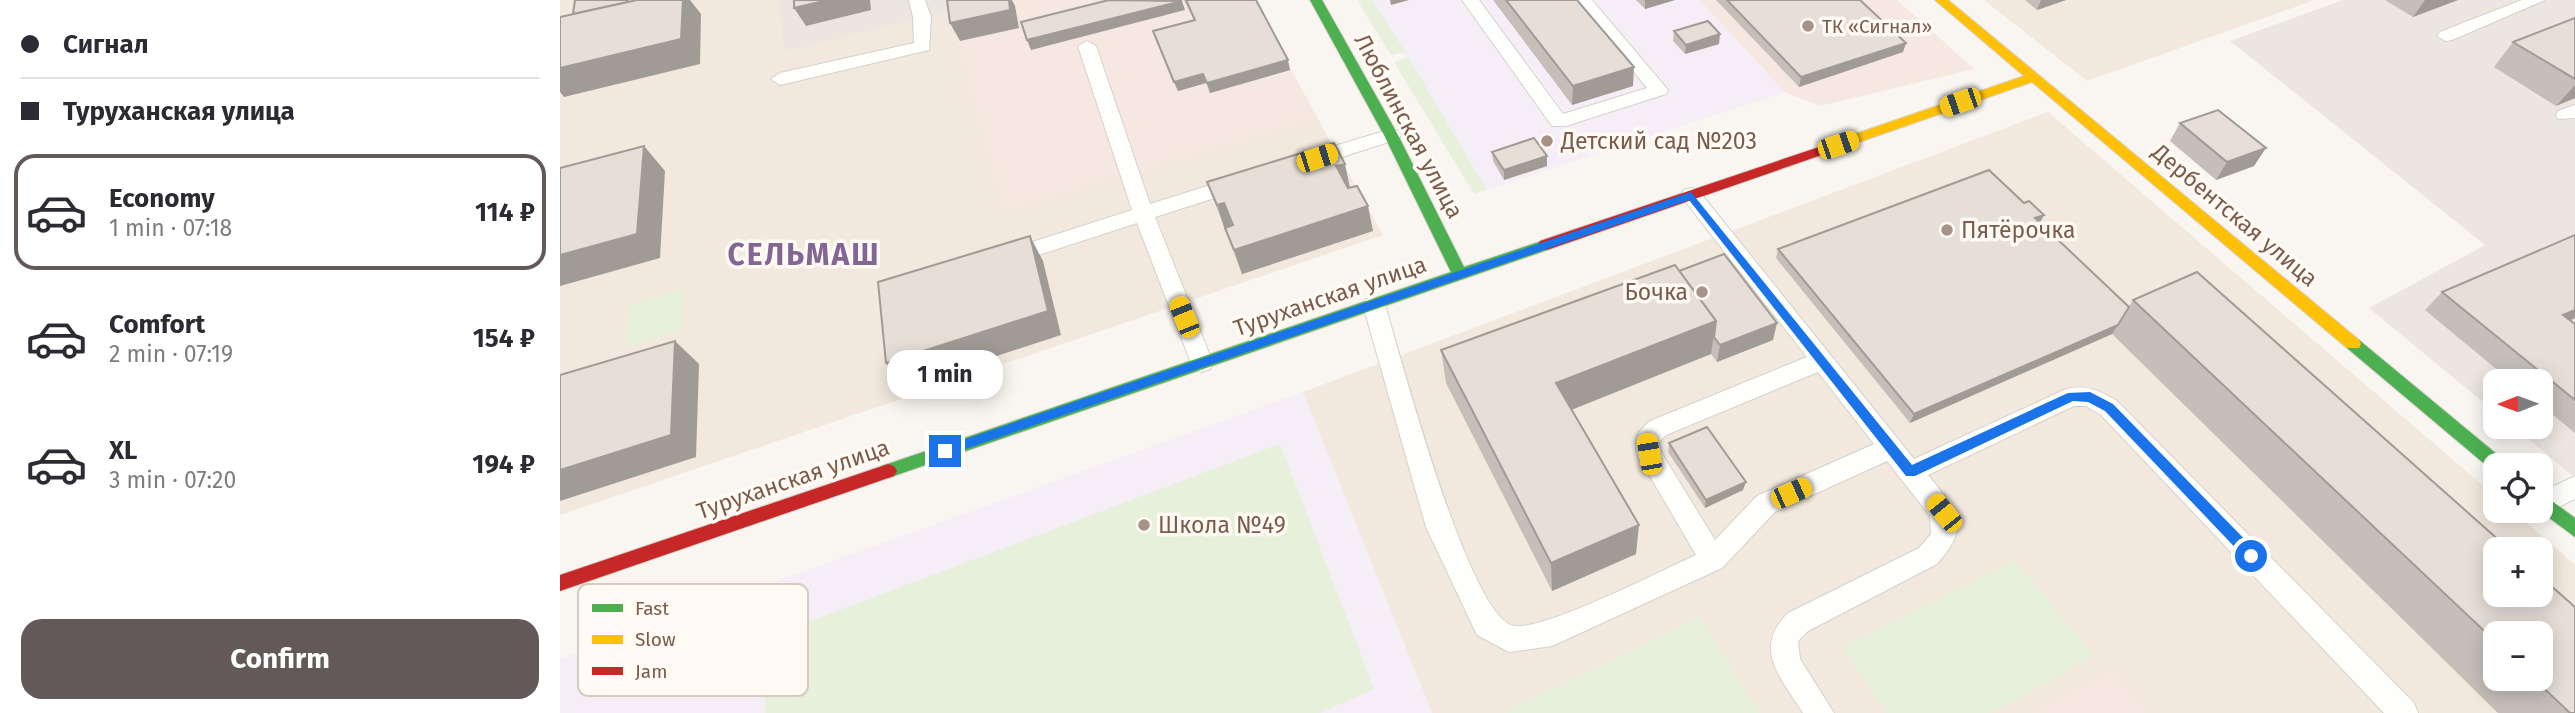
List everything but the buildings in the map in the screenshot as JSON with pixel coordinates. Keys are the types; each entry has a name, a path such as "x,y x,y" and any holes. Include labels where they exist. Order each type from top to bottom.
{"street":[{"name":"Люблинская улица","path":"1315,0 1391,135 1460,275"},
{"name":"Дербентская улица","path":"1941,0 2483,453"},
{"name":"Туруханская улица","path":"560,583 2034,77"},
{"path":"2553,511 2575,529"}],"lane":[{"path":"780,79 923,46 922,17 917,0"},
{"path":"1470,0 1559,122 1659,90 1583,0"},
{"path":"2446,36 2537,0"},
{"path":"1087,46 1143,213 1202,363"},
{"path":"1287,167 1391,135"},
{"path":"993,262 1261,176"},
{"path":"1691,195 1944,513 1944,538 1928,556 1798,622 1784,636 1787,663 1820,713"},
{"path":"1374,305 1439,527 1488,626 1508,639 1542,637 1713,560 1766,504 1891,448"},
{"path":"1713,560 1649,454 1646,439 1658,428 1821,361"},
{"path":"1910,472 2072,397 2090,397 2109,408 2404,713"},
{"path":"2553,497 2575,487"}],"shaded area":[{"path":"560,0 948,0 1004,209 1317,117 1383,235 560,515"},
{"path":"779,0 945,0 948,11 784,52"},
{"path":"948,0 1253,0 1317,117 1004,210"},
{"name":"Детский сад №203","path":"1372,0 1699,0 1785,92 1487,190"},
{"path":"1699,0 1897,0 1974,69 1820,106 1785,92"},
{"path":"1984,0 2315,0 2087,81"},
{"path":"2343,0 2575,0 2575,478 2553,460 2553,453 2545,453 2528,439 2553,439 2553,369 2483,369 2483,402 2369,308 2485,245 2230,41"},
{"path":"2048,112 2483,486 2483,523 2527,523 2543,537 2483,537 2483,607 2553,607 2553,546 2575,565 2575,713 1432,713 1303,392"},
{"name":"Школа №49","path":"1303,392 1432,713 560,713 560,659 578,653 578,696 808,696 808,584 769,584"},
{"path":"2112,671 2146,713 2035,713"}],"green space":[{"path":"1357,0 1372,0 1405,52 1391,55"},
{"path":"1408,57 1487,190 1474,194 1394,62"},
{"path":"683,289 683,330 626,347 629,305"},
{"name":"Школа №49","path":"1280,444 1374,689 1320,713 765,713 765,696 808,696 808,622"},
{"path":"2015,560 2094,656 1992,713 1886,713 1842,648"},
{"path":"1699,616 1760,713 1506,712"}],"traffic: fast":[{"path":"1316,0 1391,135 1460,275"},
{"path":"888,471 1545,245"},
{"path":"2353,344 2483,453"},
{"path":"2553,511 2575,529"}],"traffic: slow":[{"path":"1941,0 2353,344"},
{"path":"1834,146 2034,77"}],"traffic: jam":[{"path":"1545,245 1834,146"},
{"path":"560,583 888,471"}],"place":[{"name":"ТК «Сигнал»","path":"1808,26"},
{"name":"Детский сад №203","path":"1547,141"},
{"name":"Пятёрочка","path":"1947,230"},
{"name":"Бочка","path":"1702,292"},
{"name":"Школа №49","path":"1144,525"}],"district":[{"name":"СЕЛЬМАШ","path":"804,255"}],"route":[{"path":"945,451 1691,195 1910,472 2072,397 2090,397 2109,408 2251,556"}]}
